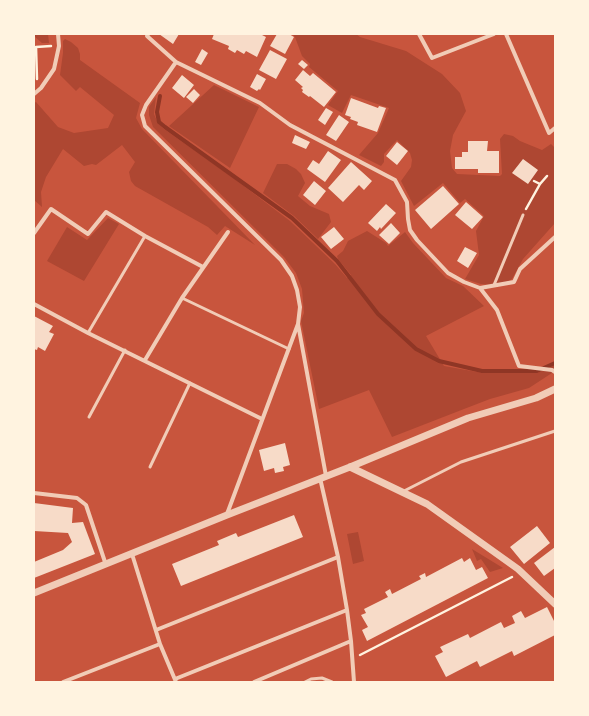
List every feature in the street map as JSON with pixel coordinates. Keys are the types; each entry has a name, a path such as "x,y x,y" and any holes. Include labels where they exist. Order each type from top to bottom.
{"street":[{"path":"35,93 41,88 54,69 59,46 58,34"},
{"path":"148,34 147,36 176,62 260,103 290,125 395,180 407,202 410,230 417,240 448,273 464,282 480,288 497,310 519,366 552,370 555,372"},
{"path":"419,34 432,58 494,34"},
{"path":"506,34 549,132 555,128"},
{"path":"176,62 146,105 142,115 145,126 286,266 292,276 297,290 300,307 298,324 227,515"},
{"path":"34,233 51,209 88,234 106,212 145,236 203,267"},
{"path":"145,360 182,298 228,232"},
{"path":"494,285 514,282 520,269 555,237"},
{"path":"34,304 88,333 262,419"},
{"path":"298,324 347,610 354,682"},
{"path":"34,593 350,467 468,418 536,398 555,389"},
{"path":"350,467 427,504 522,572 555,604"},
{"path":"34,493 77,498 86,505 106,565"},
{"path":"132,554 160,644 176,681 347,610"},
{"path":"156,630 338,557"},
{"path":"254,682 351,641"},
{"path":"63,682 160,644"}],"lane":[{"path":"480,288 494,285 523,215"},
{"path":"88,333 145,236"},
{"path":"182,298 289,349"},
{"path":"89,417 125,350"},
{"path":"150,467 190,383"},
{"path":"403,492 461,462 555,431"},
{"path":"305,682 311,679 322,678 332,682"}],"path":[{"path":"35,93 36,47 59,46"},
{"path":"523,215 540,184 547,176"},
{"path":"534,180 540,184"},
{"path":"352,659 522,572"}],"shaded area":[{"path":"34,34 48,34 49,43 42,43 34,36"},
{"path":"292,34 356,34 360,37 406,51 442,74 460,93 466,111 453,135 450,151 452,168 457,174 500,176 502,174 500,139 504,134 513,136 520,141 542,150 551,144 555,148 555,223 523,259 512,279 494,285 481,284 465,279 479,255 476,231 484,216 465,199 460,203 443,183 414,206 401,181 411,167 412,160 410,153 397,140 384,154 384,162 381,166 359,155 378,133 389,108 351,95 342,113 328,105 338,91 309,67 310,64 302,56 295,37"},
{"path":"65,39 78,48 80,60 140,103 136,118 142,129 255,245 225,226 217,235 208,227 135,186 131,181 129,172 135,162 122,145 96,165 92,164 84,166 63,149 46,177 41,192 42,207 34,200 34,103 36,102 58,127 74,133 108,128 114,115 80,87 76,91 60,75 63,41"},
{"path":"214,85 259,107 230,168 169,126"},
{"path":"156,97 154,114 158,123 164,129 232,177 290,221 335,264 347,278 351,275 337,256 343,251 348,241 367,231 386,243 388,246 405,232 413,243 446,278 463,286 484,306 426,336 444,366 483,373 537,373 555,365 555,371 529,388 490,399 392,437 369,390 319,409 301,321 304,313 302,289 296,273 284,257 153,127 149,115 149,107"},
{"path":"277,164 287,164 296,169 301,174 305,183 298,196 310,206 329,214 331,222 318,239 294,216 263,193"},
{"path":"108,218 119,224 84,281 47,261 67,227 87,240"},
{"path":"358,532 364,561 353,564 347,534"},
{"path":"472,549 503,568 490,572 481,559 477,561"}],"building":[{"path":"159,34 179,34 173,44"},
{"path":"214,34 260,34 266,37 257,57 246,51 244,54 237,50 235,53 228,49 229,46 212,39"},
{"path":"277,34 289,34 294,37 285,54 270,46"},
{"path":"202,49 208,53 201,65 195,62"},
{"path":"270,50 287,59 276,79 259,70"},
{"path":"302,60 308,65 304,69 298,64"},
{"path":"303,70 310,76 313,73 336,92 324,107 310,96 309,97 302,92 303,90 301,88 303,87 295,80"},
{"path":"257,74 266,79 260,90 259,89 257,91 250,87"},
{"path":"182,75 194,85 184,98 172,88"},
{"path":"194,89 200,95 193,103 186,97"},
{"path":"351,98 378,108 379,106 386,108 377,132 357,125 358,122 345,115"},
{"path":"326,108 333,112 325,125 318,120"},
{"path":"339,115 349,122 336,141 326,135"},
{"path":"295,135 310,142 306,149 292,143"},
{"path":"468,141 488,141 487,151 499,151 499,173 478,173 478,169 455,169 455,157 462,157 462,152 468,152"},
{"path":"397,142 408,151 397,165 386,156"},
{"path":"328,151 341,160 325,182 307,169 313,160 319,164"},
{"path":"523,159 538,170 528,184 512,173"},
{"path":"351,162 372,181 364,190 359,185 343,202 328,188"},
{"path":"314,181 326,191 315,205 303,195"},
{"path":"443,186 459,204 431,229 415,210"},
{"path":"466,202 483,217 472,229 455,215"},
{"path":"386,204 396,213 381,229 380,227 377,231 368,223"},
{"path":"391,223 400,233 389,244 379,235"},
{"path":"334,227 344,239 331,249 321,237"},
{"path":"465,247 477,253 468,268 457,261"},
{"path":"34,316 53,326 49,332 54,334 45,351 38,347 37,350 34,349"},
{"path":"285,443 290,465 283,467 284,471 275,473 274,468 264,471 259,450"},
{"path":"34,503 73,508 72,523 83,522 95,554 34,578 34,562 63,550 72,542 68,533 34,531"},
{"path":"294,515 303,537 181,586 172,564 219,545 217,541 236,533 238,537"},
{"path":"537,526 550,543 524,564 510,547"},
{"path":"555,547 555,568 544,576 534,563"},
{"path":"462,558 464,562 470,558 476,570 482,567 488,578 367,641 362,630 368,627 361,615 366,613 364,609 388,597 385,592 390,589 392,594 421,579 419,576 425,573 426,577"},
{"path":"547,607 555,623 555,635 514,656 512,651 480,667 477,661 446,677 435,656 443,652 440,647 468,634 470,638 501,622 504,628 515,623 512,616 521,611 525,618"}],"waterway":[{"path":"160,96 157,112 159,122 292,218 337,261 378,314 416,349 439,361 482,371 537,371 555,363"}]}
